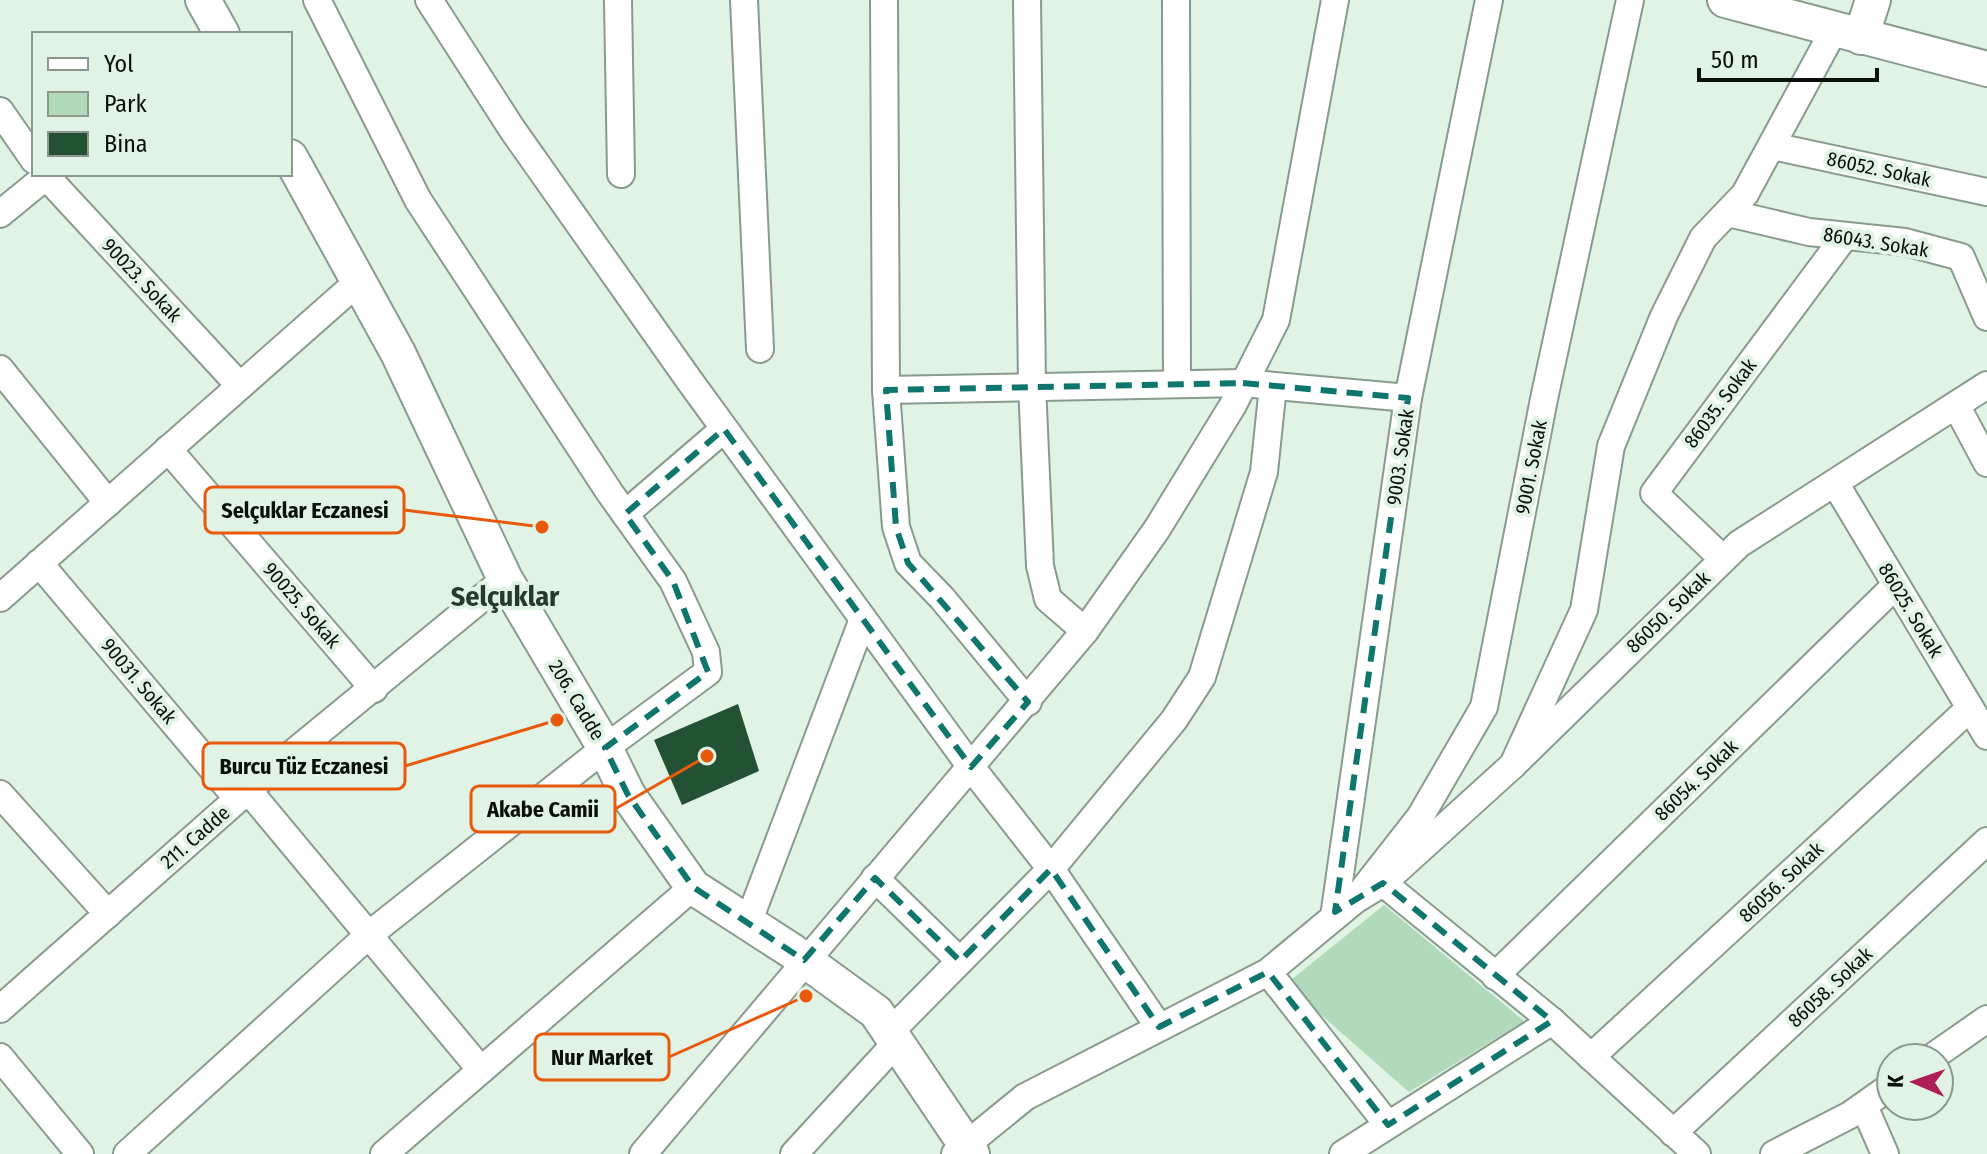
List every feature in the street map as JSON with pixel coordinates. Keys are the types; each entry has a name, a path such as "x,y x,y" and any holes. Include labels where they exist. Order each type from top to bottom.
{"street":[{"path":"203,0 221,32"},
{"path":"127,1154 370,934 605,748 708,672 706,652 673,581 625,514 418,200 317,0"},
{"path":"429,0 512,129 724,429 971,767 1051,869 1159,1027"},
{"path":"618,0 621,174"},
{"path":"744,0 760,349"},
{"path":"884,0 886,390 896,527 908,563 942,598 1028,702"},
{"path":"1027,0 1032,385 1040,566 1048,599 1085,631"},
{"path":"1176,0 1177,383"},
{"path":"643,1154 658,1141 804,960 1028,702 1085,631 1157,529 1243,383 1276,320 1335,0"},
{"name":"9003. Sokak","path":"1334,917 1408,398 1489,0"},
{"name":"9001. Sokak","path":"1355,900 1420,817 1484,707 1544,399 1630,0"},
{"path":"1725,0 1987,69"},
{"path":"1513,765 1584,610 1611,446 1664,316 1703,238 1745,194 1772,146 1873,0"},
{"name":"90023. Sokak","path":"0,111 32,156"},
{"name":"86052. Sokak","path":"1772,146 1987,192"},
{"name":"206. Cadde","path":"292,161 398,353 505,579 605,748 628,795 693,887 876,1012 895,1036 965,1151"},
{"path":"0,214 38,176"},
{"name":"90023. Sokak","path":"48,176 240,386"},
{"name":"86043. Sokak","path":"1728,213 1809,232 1905,242 1961,257 1987,317"},
{"name":"86035. Sokak","path":"1723,559 1654,493 1845,236"},
{"path":"0,598 359,281"},
{"path":"0,369 108,503"},
{"path":"886,390 1243,383 1408,398"},
{"name":"86050. Sokak","path":"1355,900 1383,883 1513,765 1739,544 1987,385"},
{"path":"794,1154 960,961 1051,869 1174,720 1202,677 1264,472 1273,386"},
{"path":"1956,405 1987,463"},
{"path":"625,514 724,429"},
{"name":"90025. Sokak","path":"168,449 374,689"},
{"name":"86025. Sokak","path":"1835,483 1987,736"},
{"name":"90031. Sokak","path":"39,563 370,934 481,1070"},
{"name":"211. Cadde","path":"0,1009 243,794 505,579"},
{"name":"86054. Sokak","path":"1495,976 1896,585"},
{"path":"748,923 863,619"},
{"name":"86056. Sokak","path":"1591,1057 1970,708"},
{"path":"0,794 108,914"},
{"name":"86058. Sokak","path":"1673,1133 1987,841"},
{"path":"875,878 960,961"},
{"path":"1383,883 1552,1021 1697,1154"},
{"path":"384,1154 411,1145 481,1070 693,887"},
{"path":"965,1151 1025,1097 1268,972 1355,900"},
{"path":"1268,972 1388,1125"},
{"path":"1954,1042 1987,1019"},
{"path":"1343,1154 1552,1021"},
{"path":"0,1057 80,1154"},
{"path":"1774,1154 1875,1098"},
{"path":"1864,1106 1885,1154"}],"highlighted area":[{"path":"1243,383 1408,398 1335,912 1383,883 1552,1021 1388,1125 1268,972 1159,1027 1051,869 960,961 875,878 804,960 693,887 628,795 605,748 708,672 673,581 625,514 724,429 971,767 1028,702 908,563 896,527 886,390"}],"green space":[{"path":"1384,905 1524,1021 1409,1092 1286,984"}],"building":[{"path":"738,704 759,771 682,805 654,740"}],"place":[{"name":"Selçuklar Eczanesi","path":"542,527"},
{"name":"Burcu Tüz Eczanesi","path":"557,720"},
{"name":"Akabe Camii","path":"707,756"},
{"name":"Nur Market","path":"806,996"}],"district":[{"name":"Selçuklar","path":"505,596"}]}
